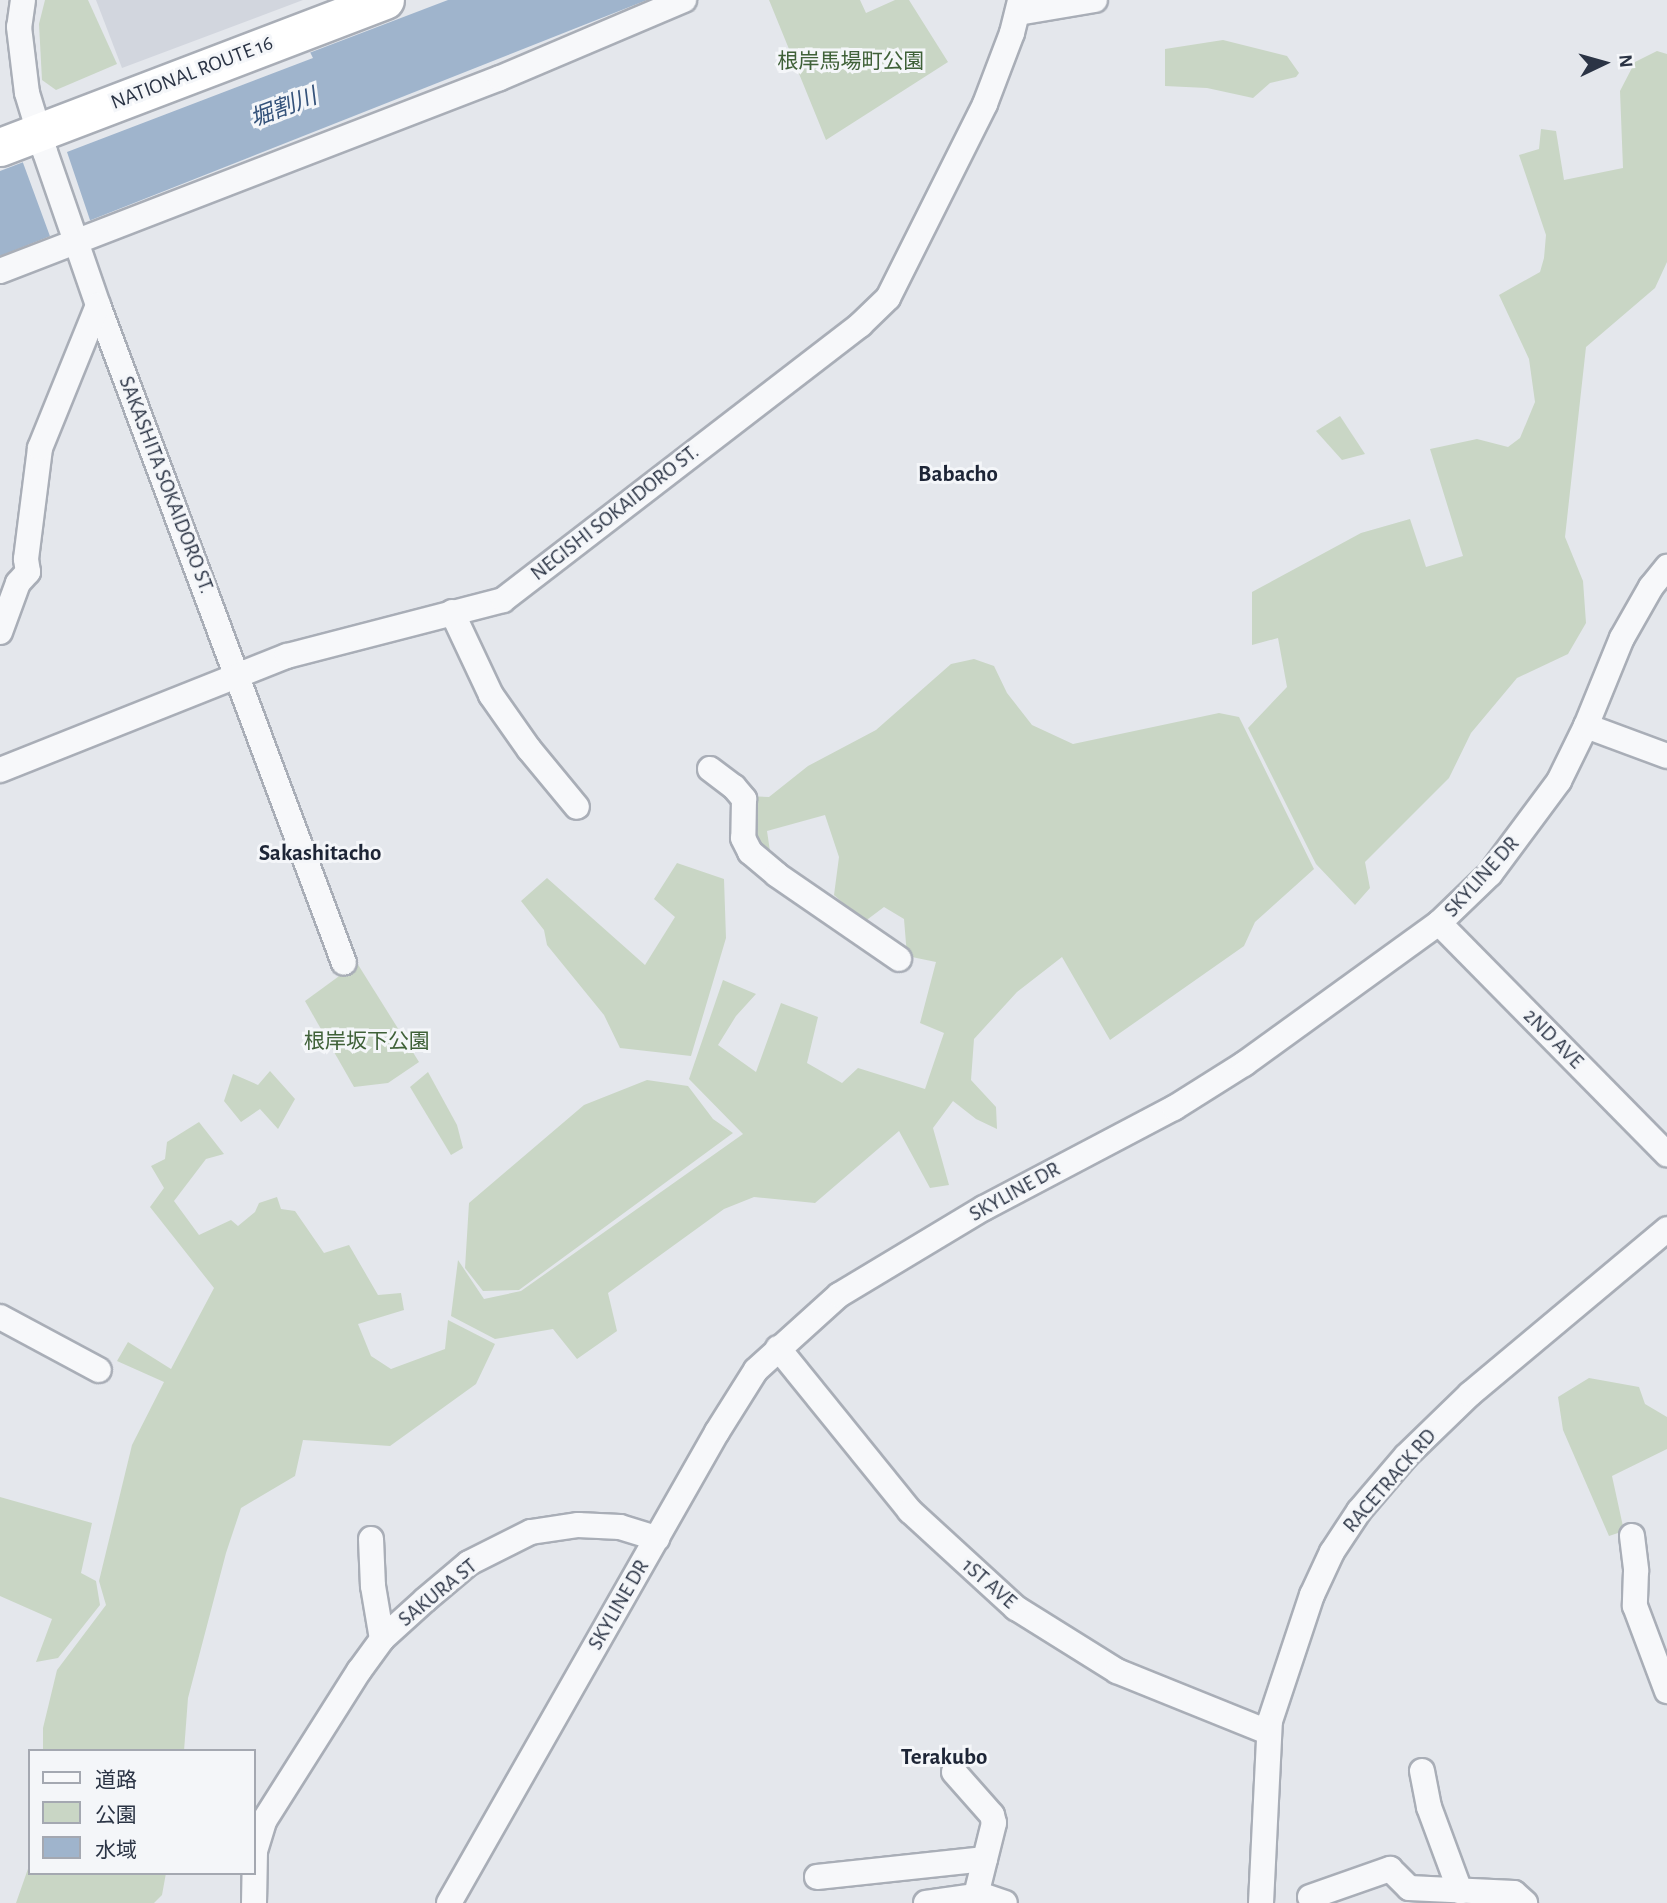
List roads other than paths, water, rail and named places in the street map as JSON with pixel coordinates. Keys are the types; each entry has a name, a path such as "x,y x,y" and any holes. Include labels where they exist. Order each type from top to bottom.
{"highway":[{"name":"NATIONAL ROUTE 16","path":"0,147 41,142 385,0"}],"street":[{"name":"SAKASHITA SOKAIDORO ST.","path":"23,0 19,30 27,93 41,142 98,305 344,962"},
{"path":"0,271 75,236 500,78 684,0"},
{"path":"1019,7 1095,0"},
{"name":"NEGISHI SOKAIDORO ST.","path":"0,770 287,656 503,600 860,325 888,298 985,104 1019,7"},
{"path":"0,632 18,583 28,572 26,559 40,448 98,305"},
{"name":"SKYLINE DR","path":"449,1903 756,1370 839,1294 984,1208 1174,1108 1244,1064 1439,923 1490,873 1530,824 1559,781 1586,726 1622,638 1651,587 1667,567"},
{"path":"452,612 491,695 528,749 577,807"},
{"path":"1586,726 1667,756"},
{"path":"710,769 734,787 744,799 743,838 750,852 777,876 899,959"},
{"name":"2ND AVE","path":"1439,923 1667,1154"},
{"name":"RACETRACK RD","path":"1261,1903 1268,1731 1279,1689 1312,1595 1332,1552 1359,1511 1406,1457 1470,1394 1667,1229"},
{"path":"0,1317 99,1370"},
{"name":"1ST AVE","path":"778,1348 910,1511 1016,1608 1117,1671 1268,1731"},
{"name":"SAKURA ST","path":"256,1847 260,1829 382,1639 469,1563 531,1532 578,1525 621,1527 657,1538"},
{"path":"1632,1536 1635,1606 1667,1691"},
{"path":"371,1539 373,1586 382,1639"},
{"path":"1422,1771 1429,1807 1460,1891"},
{"path":"954,1772 992,1815 994,1823 976,1895"},
{"path":"817,1877 985,1859"},
{"path":"1310,1897 1390,1869 1409,1888 1514,1893 1525,1903"},
{"name":"SAKURA ST","path":"254,1903 255,1875"},
{"path":"926,1903 976,1895 1005,1903"}],"water":[{"name":"堀割川","path":"448,0 647,0 0,256 0,171"}],"district":[{"name":"Babacho","path":"958,475"},
{"name":"Sakashitacho","path":"320,854"},
{"name":"Terakubo","path":"944,1758"}],"park label":[{"name":"根岸馬場町公園","path":"851,62"},
{"name":"根岸坂下公園","path":"367,1042"}]}
